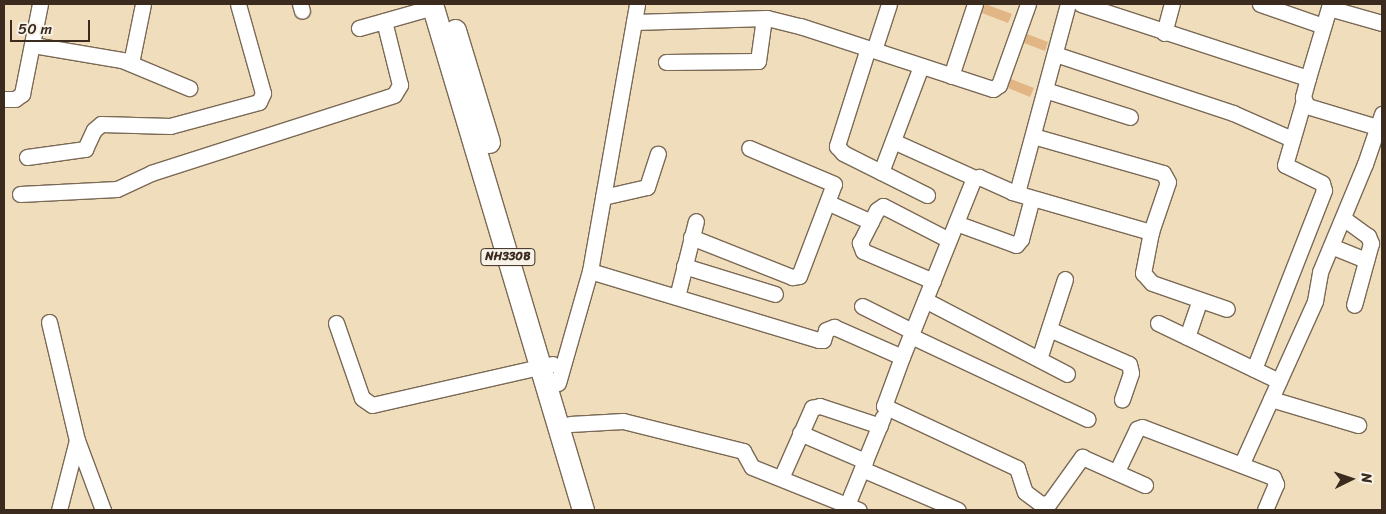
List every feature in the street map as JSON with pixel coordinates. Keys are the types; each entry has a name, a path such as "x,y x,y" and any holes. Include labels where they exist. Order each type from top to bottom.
{"highway":[{"name":"NH330B","path":"437,5 550,372 583,510"},
{"name":"NH330B","path":"550,372 570,424 596,510"}],"street":[{"path":"4,98 15,99 22,94 40,4"},
{"path":"131,63 143,4"},
{"path":"27,157 85,149 94,130 101,124 170,126 259,102 263,93 238,4"},
{"path":"336,323 362,398 372,405 550,372 590,271 637,4"},
{"path":"889,4 837,146 843,153 927,195"},
{"path":"951,76 975,4"},
{"path":"634,22 764,18 800,26 989,89 997,88 1028,4"},
{"path":"1012,192 1018,189 1068,4"},
{"path":"1081,4 1164,34 1308,78"},
{"path":"1164,34 1172,4"},
{"path":"1260,4 1324,26"},
{"path":"359,28 437,5"},
{"path":"1254,369 1324,190 1322,183 1288,168 1286,161 1303,103 1308,78 1330,6 1382,24"},
{"path":"666,62 758,61 764,18"},
{"path":"20,194 117,189 151,173 394,95 400,84 384,21"},
{"path":"33,45 131,63 189,88"},
{"path":"1055,54 1232,113 1292,139"},
{"path":"881,172 921,66"},
{"path":"1045,90 1130,117"},
{"path":"1242,464 1315,301 1320,272 1331,246 1377,148 1380,121 1303,103"},
{"path":"1033,136 1163,173 1168,182 1143,268 1147,279 1227,309"},
{"path":"893,141 1012,192 1152,232"},
{"path":"692,238 796,278 829,203 834,187 832,181 749,148"},
{"path":"603,197 646,187 658,154"},
{"path":"976,178 884,402 887,409 1018,468 1025,492 1041,504 1049,503 1082,457 1145,485"},
{"path":"956,223 1016,245 1021,239 1032,198"},
{"path":"829,203 871,222"},
{"path":"933,281 863,251 860,243 879,208 888,207 949,240"},
{"path":"1344,218 1370,239 1354,305"},
{"path":"677,297 696,221"},
{"path":"1331,246 1366,260"},
{"path":"684,266 775,294"},
{"path":"590,271 819,340 823,340 826,330 834,326 902,357"},
{"path":"1039,359 1065,279"},
{"path":"925,300 1067,374"},
{"path":"1187,337 1200,300"},
{"path":"862,306 912,334 1087,419"},
{"path":"49,322 77,440 103,510"},
{"path":"1158,323 1279,381"},
{"path":"1049,329 1129,364 1131,372 1122,399"},
{"path":"1270,399 1358,425"},
{"path":"781,478 809,411 816,406 880,426"},
{"path":"570,424 623,421 743,451 752,467 850,509 864,465 887,409"},
{"path":"1117,471 1137,429 1142,427 1242,464 1276,479 1265,510"},
{"path":"800,433 864,465 937,506 958,510"},
{"path":"59,510 77,440"}],"building":[{"path":"985,4 1012,14 1008,23 982,13"},
{"path":"1027,34 1048,42 1045,51 1024,43"},
{"path":"1011,79 1034,88 1030,97 1008,88"}]}
